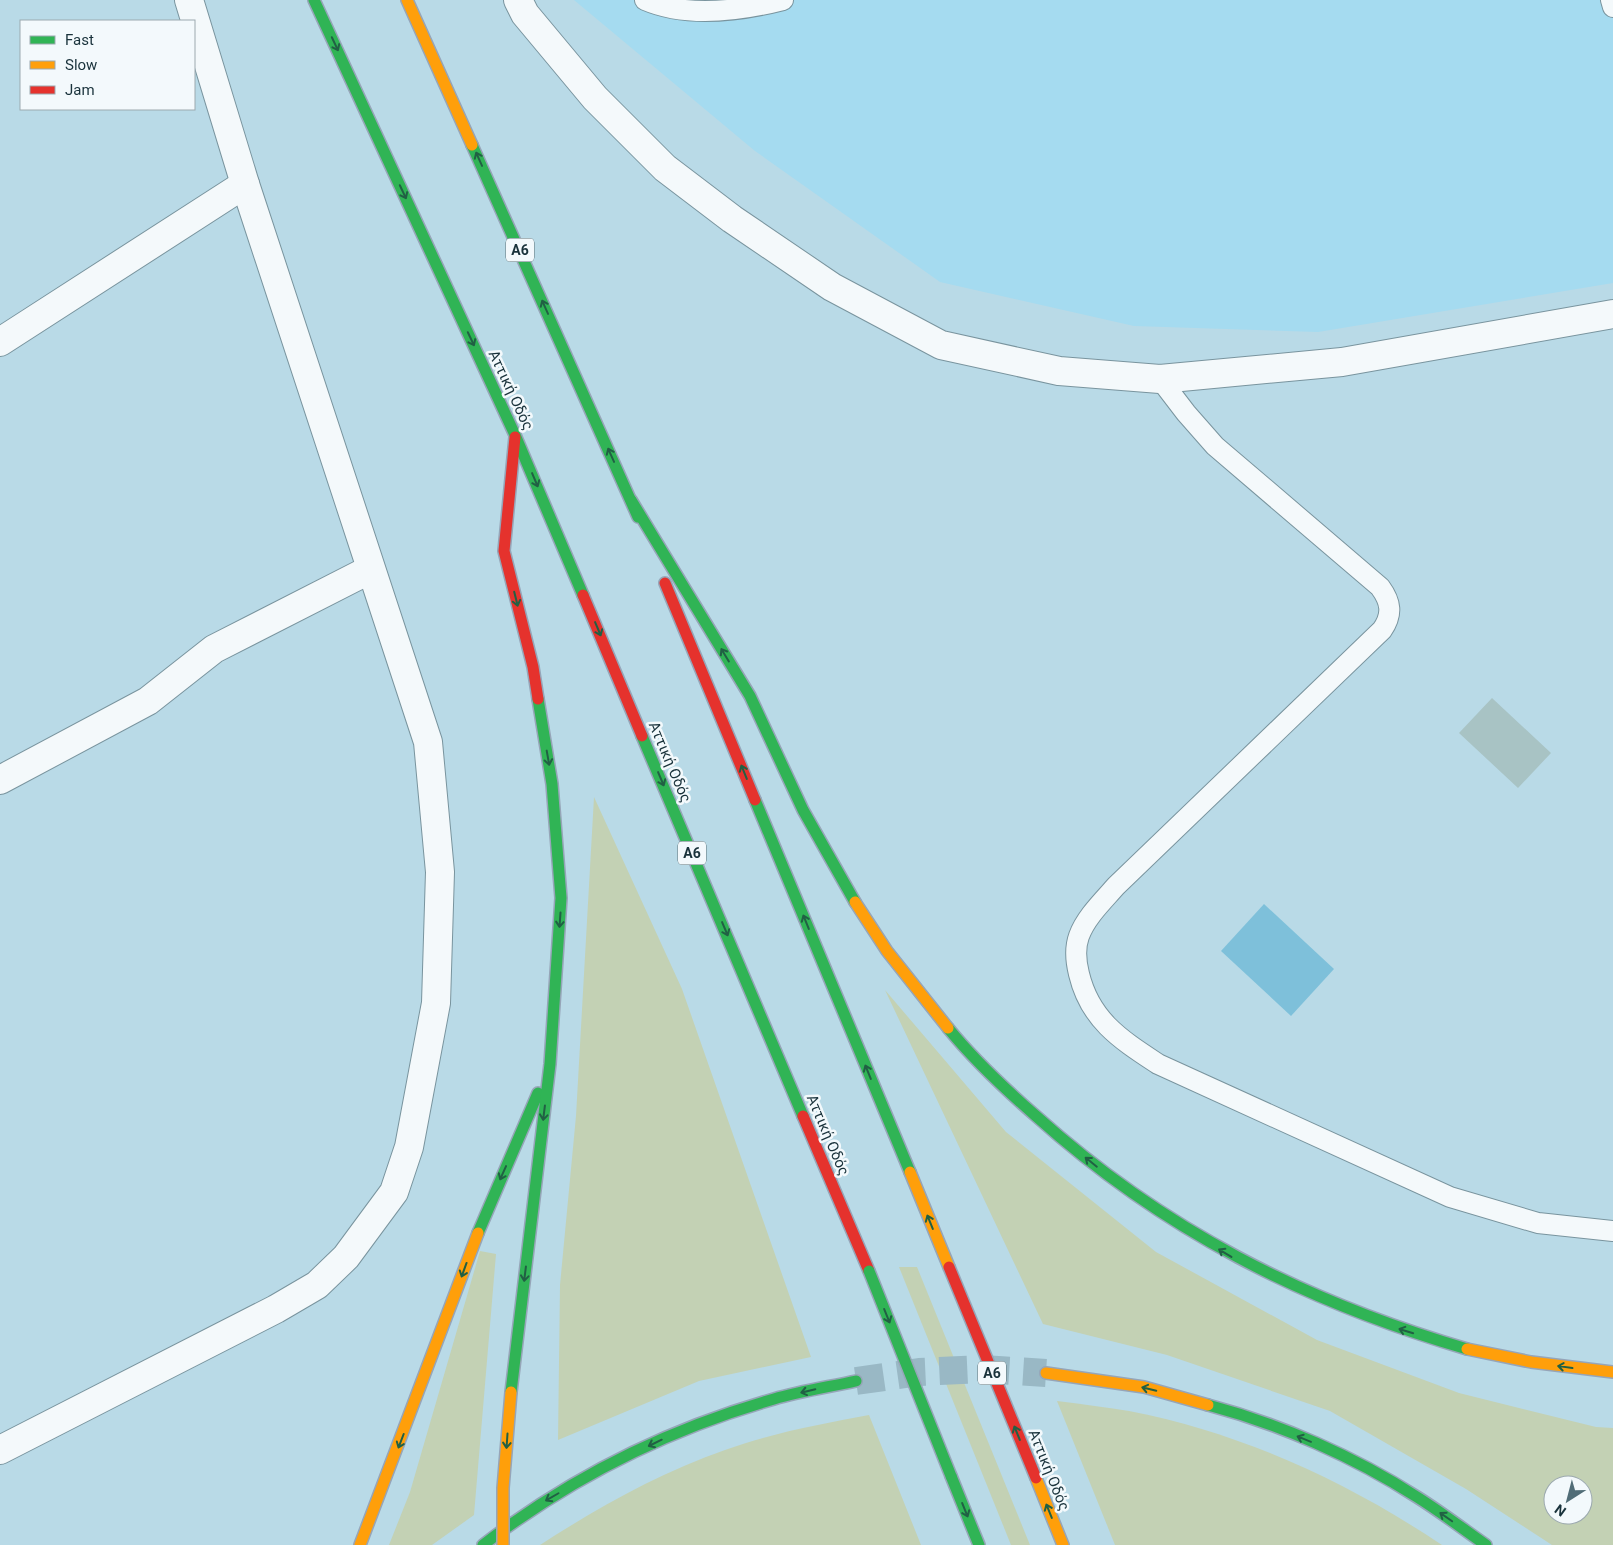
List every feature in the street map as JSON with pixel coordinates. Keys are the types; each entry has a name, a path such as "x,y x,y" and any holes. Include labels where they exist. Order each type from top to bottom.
{"highway":[{"name":"Αττική Οδός","path":"314,0 515,435 868,1271 979,1545"},
{"name":"Αττική Οδός","path":"407,0 631,500 1063,1545"},
{"path":"503,1545 503,1488 511,1392 550,1064 561,898 552,784 532,667 504,552 515,435"},
{"path":"631,500 750,696 802,809 849,893 901,970 967,1049 1038,1120 1097,1168 1162,1215 1245,1265 1322,1301 1400,1329 1481,1353 1564,1367 1613,1372"},
{"path":"360,1545 481,1225 550,1064"},
{"path":"1046,1374 1144,1387 1239,1413 1330,1449 1416,1496 1486,1545"},
{"path":"483,1545 542,1503 585,1477 677,1432 765,1401 856,1381"}],"street":[{"path":"189,0 195,20"},
{"path":"518,0 526,14 595,98 665,168 732,219 832,287 941,345 1059,371 1160,379 1342,362 1613,314"},
{"path":"0,1450 217,1340 317,1285 346,1257 373,1224 394,1192 409,1147 436,1003 440,872 428,742 244,184 195,20"},
{"path":"0,342 244,184"},
{"path":"0,780 148,701 214,649 370,570"}],"lane":[{"path":"645,0 658,5 705,12 783,0"},
{"path":"1611,0 1613,7"},
{"path":"1160,379 1215,446 1380,587 1387,596 1390,614 1389,620 1382,630 1116,886 1094,911 1079,936 1076,961 1083,989 1099,1019 1126,1043 1167,1068 1450,1197 1538,1223 1613,1231"}],"shaded area":[{"path":"574,0 1613,0 1613,283 1318,332 1134,326 940,282 755,151"},
{"path":"1264,904 1334,969 1291,1016 1221,951"}],"green space":[{"path":"594,797 682,989 811,1357 699,1381 558,1440 560,1285 576,1116"},
{"path":"885,990 1006,1132 1156,1252 1317,1340 1459,1393 1596,1427 1613,1428 1613,1545 1552,1545 1466,1489 1330,1411 1167,1355 1043,1324"},
{"path":"480,1251 496,1254 474,1515 432,1545 389,1545 410,1492"},
{"path":"899,1267 917,1267 1030,1545 1011,1545"},
{"path":"1057,1401 1129,1411 1171,1420 1252,1446 1331,1480 1406,1522 1442,1545 1115,1545"},
{"path":"869,1415 921,1545 540,1545 630,1492 701,1459 779,1434"}],"building":[{"path":"1492,698 1551,753 1518,788 1459,733"}],"tunnel":[{"path":"856,1381 919,1372 983,1369 1046,1373"}],"traffic: fast":[{"path":"314,0 515,435 583,595"},
{"path":"472,145 638,517"},
{"path":"631,500 750,696 803,810 855,902"},
{"path":"511,1392 550,1064 561,898 552,784 538,699"},
{"path":"642,736 803,1116"},
{"path":"755,800 910,1172"},
{"path":"948,1028 1001,1085 1084,1157 1134,1194 1185,1227 1238,1257 1292,1284 1407,1330 1467,1349"},
{"path":"478,1233 538,1093"},
{"path":"869,1271 951,1476"},
{"path":"483,1545 550,1498 585,1477 658,1441 696,1425 774,1399 856,1381"},
{"path":"1208,1405 1262,1422 1343,1455 1417,1497 1486,1545"},
{"path":"951,1476 979,1545"}],"traffic: slow":[{"path":"407,0 472,145"},
{"path":"855,902 887,951 948,1028"},
{"path":"910,1172 949,1267"},
{"path":"360,1545 478,1233"},
{"path":"1467,1349 1531,1362 1613,1372"},
{"path":"1046,1373 1144,1387 1208,1405"},
{"path":"503,1545 503,1488 511,1392"},
{"path":"1036,1478 1063,1545"}],"traffic: jam":[{"path":"515,437 504,551 533,667 538,699"},
{"path":"665,583 755,800"},
{"path":"583,595 642,736"},
{"path":"803,1116 869,1271"},
{"path":"949,1267 1036,1478"}]}
